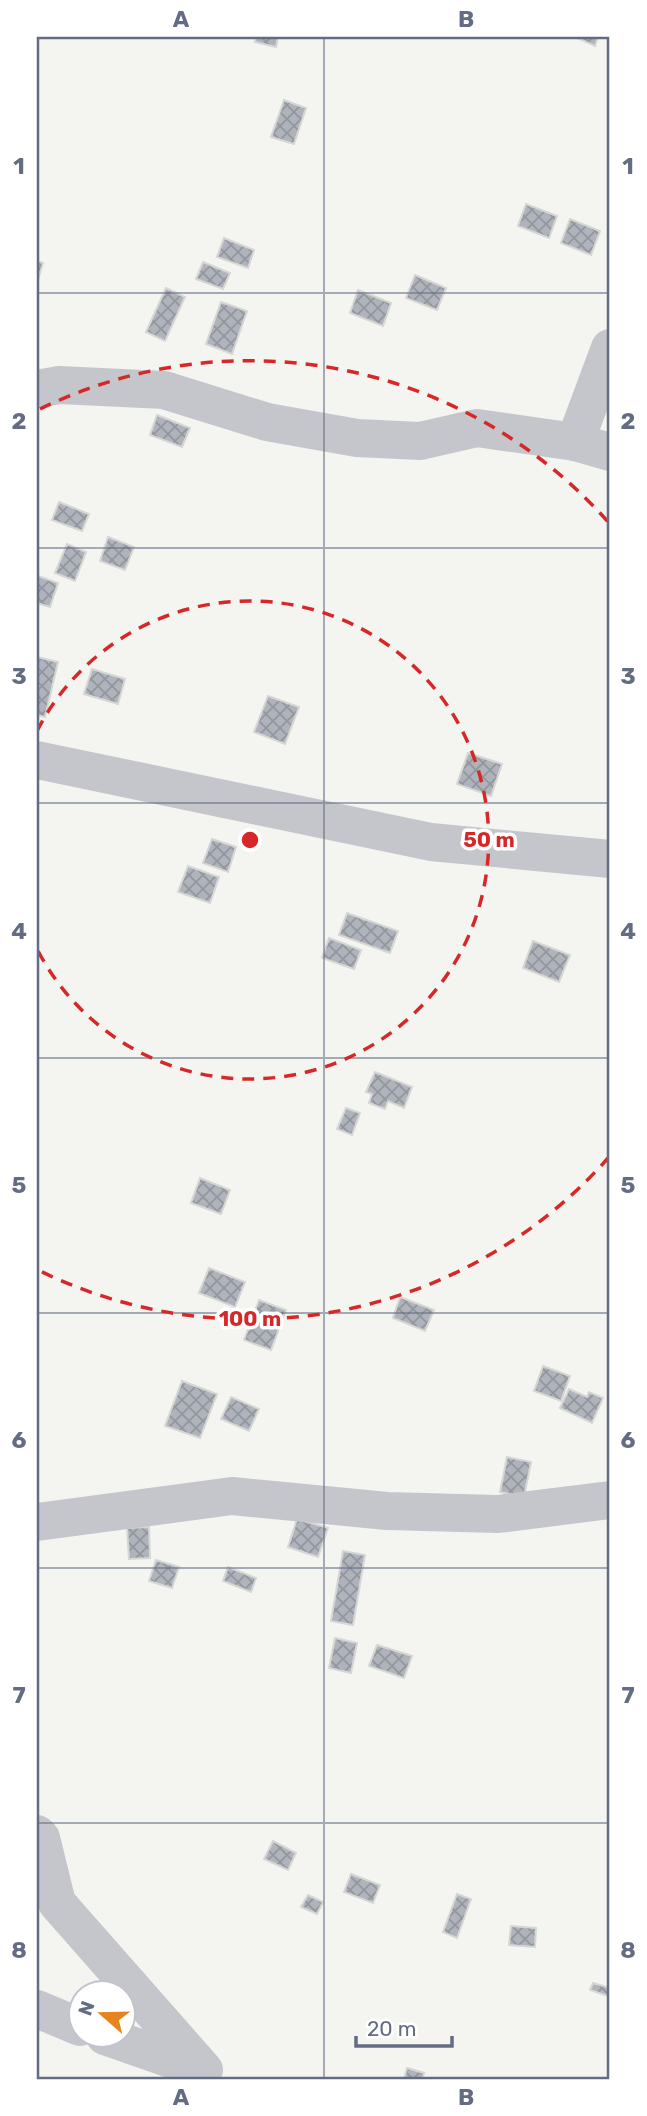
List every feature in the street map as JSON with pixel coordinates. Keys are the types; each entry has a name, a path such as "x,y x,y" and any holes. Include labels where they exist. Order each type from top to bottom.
{"street":[{"path":"44,379 164,390 267,422 357,438 420,441 477,428 593,447 610,348"},
{"path":"37,760 431,842 610,859"},
{"path":"37,1522 232,1496 387,1511 498,1514 610,1500"},
{"path":"37,1834 41,1838 57,1903 213,2075"},
{"path":"37,2009 66,2021"},
{"path":"136,2046 213,2075"}],"building":[{"path":"256,37 278,37 276,47 255,42"},
{"path":"575,37 598,37 595,46"},
{"path":"284,100 306,108 294,144 271,137"},
{"path":"526,204 557,216 549,238 518,226"},
{"path":"570,219 600,231 591,255 561,243"},
{"path":"224,238 254,250 248,268 217,257"},
{"path":"37,261 43,263 37,283"},
{"path":"203,262 230,273 223,289 196,279"},
{"path":"415,275 446,288 437,310 406,298"},
{"path":"166,288 185,297 165,341 146,332"},
{"path":"358,290 391,303 383,326 350,313"},
{"path":"221,302 247,311 232,354 206,344"},
{"path":"157,415 190,428 182,447 150,435"},
{"path":"59,502 89,514 82,531 52,520"},
{"path":"108,537 134,547 125,570 100,561"},
{"path":"67,544 86,552 75,581 55,573"},
{"path":"38,576 58,583 50,607 37,603"},
{"path":"37,657 58,662 45,717 37,715"},
{"path":"92,669 125,679 118,704 84,694"},
{"path":"268,696 299,707 285,744 254,732"},
{"path":"468,753 502,764 491,796 457,784"},
{"path":"212,839 236,847 228,872 203,863"},
{"path":"188,866 219,877 210,903 178,892"},
{"path":"347,913 398,931 390,953 339,935"},
{"path":"329,938 361,950 354,969 322,958"},
{"path":"533,941 570,955 559,982 523,968"},
{"path":"375,1072 412,1087 404,1108 388,1101 385,1109 369,1103 372,1094 366,1092"},
{"path":"346,1108 360,1113 352,1135 337,1129"},
{"path":"200,1178 230,1190 221,1214 191,1203"},
{"path":"209,1268 245,1282 235,1307 199,1293"},
{"path":"400,1297 434,1310 425,1331 393,1318"},
{"path":"259,1300 286,1310 271,1350 244,1340"},
{"path":"543,1366 570,1376 561,1401 534,1391"},
{"path":"182,1381 217,1394 200,1438 165,1426"},
{"path":"569,1389 587,1397 589,1392 603,1398 592,1423 560,1408"},
{"path":"231,1397 259,1409 249,1431 221,1419"},
{"path":"507,1457 531,1462 524,1497 500,1492"},
{"path":"297,1519 328,1528 318,1557 288,1547"},
{"path":"149,1527 150,1558 129,1559 127,1528"},
{"path":"343,1551 365,1555 353,1625 331,1621"},
{"path":"156,1560 179,1567 172,1588 149,1581"},
{"path":"228,1567 256,1578 251,1592 223,1581"},
{"path":"335,1638 357,1643 351,1673 329,1668"},
{"path":"377,1645 412,1656 404,1678 369,1666"},
{"path":"273,1841 296,1853 288,1870 264,1859"},
{"path":"351,1874 380,1885 373,1903 344,1892"},
{"path":"457,1894 471,1899 457,1938 443,1932"},
{"path":"308,1895 323,1902 317,1914 301,1907"},
{"path":"511,1926 536,1928 535,1947 509,1945"},
{"path":"593,1983 610,1988 608,1996 590,1990"},
{"path":"407,2068 424,2073 422,2079 404,2079"}]}
